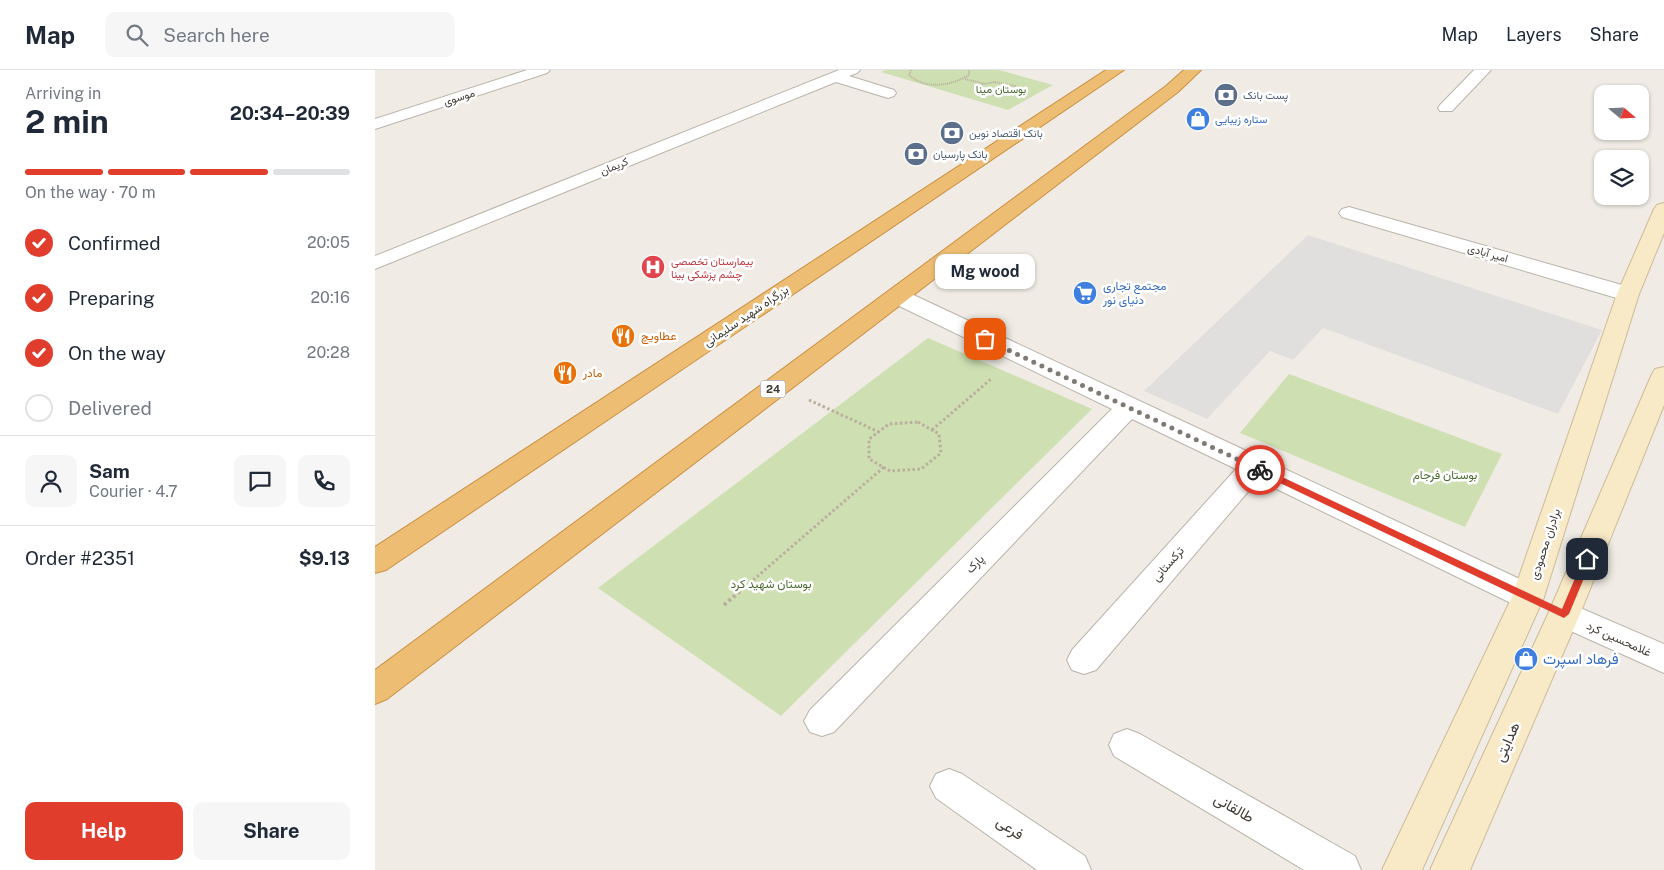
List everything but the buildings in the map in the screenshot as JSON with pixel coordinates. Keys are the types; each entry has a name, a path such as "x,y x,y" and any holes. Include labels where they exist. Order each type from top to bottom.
{"highway":[{"path":"1172,89 1193,70"},
{"name":"24","path":"375,689 1199,70"},
{"name":"بزرگراه شهید سلیمانی","path":"375,562 1112,73"}],"main road":[{"name":"برادران محمودی","path":"1402,870 1528,597 1628,294 1664,209"},
{"path":"1564,614 1664,374"},
{"name":"غلامحسین کرد","path":"1528,597 1564,614"},
{"name":"هدایتی","path":"1450,870 1564,614"}],"street":[{"name":"موسوی","path":"375,124 542,70"},
{"name":"کریمان","path":"375,262 852,70"},
{"path":"1447,108 1483,70"},
{"path":"835,77 889,93"},
{"name":"امیر آبادی","path":"1349,213 1628,294"},
{"name":"غلامحسین کرد","path":"897,296 1128,408 1528,597"},
{"name":"پارک","path":"822,721 1128,408"},
{"name":"ترکستانی","path":"1084,660 1253,467"},
{"name":"غلامحسین کرد","path":"1564,614 1664,659"},
{"name":"طالقانی","path":"1127,745 1341,870"},
{"name":"فرعی","path":"949,786 1071,870"}],"path":[{"path":"911,70 909,75 912,79 927,84 948,84 965,79 969,75 969,70"},
{"path":"965,79 984,84 995,82 1007,83 1015,86 1016,91 1009,95 992,96 980,91 979,88 984,84"},
{"path":"932,430 991,378"},
{"path":"778,386 879,432"},
{"path":"918,422 939,434 941,453 921,469 890,471 869,458 869,439 879,432 889,424 918,422"},
{"path":"723,605 884,467"}],"green space":[{"name":"بوستان مینا","path":"886,70 999,70 1053,85 1008,110 881,72"},
{"name":"بوستان شهید کرد","path":"928,338 1092,409 781,716 598,588"},
{"name":"بوستان فرجام","path":"1289,374 1502,454 1465,527 1240,433"}],"shaded area":[{"path":"1308,235 1602,330 1558,414 1323,328 1293,360 1270,351 1207,419 1144,391"}],"way so far":[{"path":"985,339 1260,470"}],"place":[{"name":"پست بانک","path":"1226,95"},
{"name":"ستاره زیبایی","path":"1198,119"},
{"name":"بانک اقتصاد نوین","path":"952,133"},
{"name":"بانک پارسیان","path":"916,154"},
{"name":"بیمارستان تخصصی چشم پزشکی بینا","path":"653,267"},
{"name":"مجتمع تجاری دنیای نور","path":"1085,293"},
{"name":"عطاویچ","path":"623,336"},
{"name":"Mg wood","path":"985,339"},
{"name":"مادر","path":"565,373"},
{"name":"فرهاد اسپرت","path":"1526,659"}],"route":[{"path":"1260,470 1564,614 1587,559"}]}
